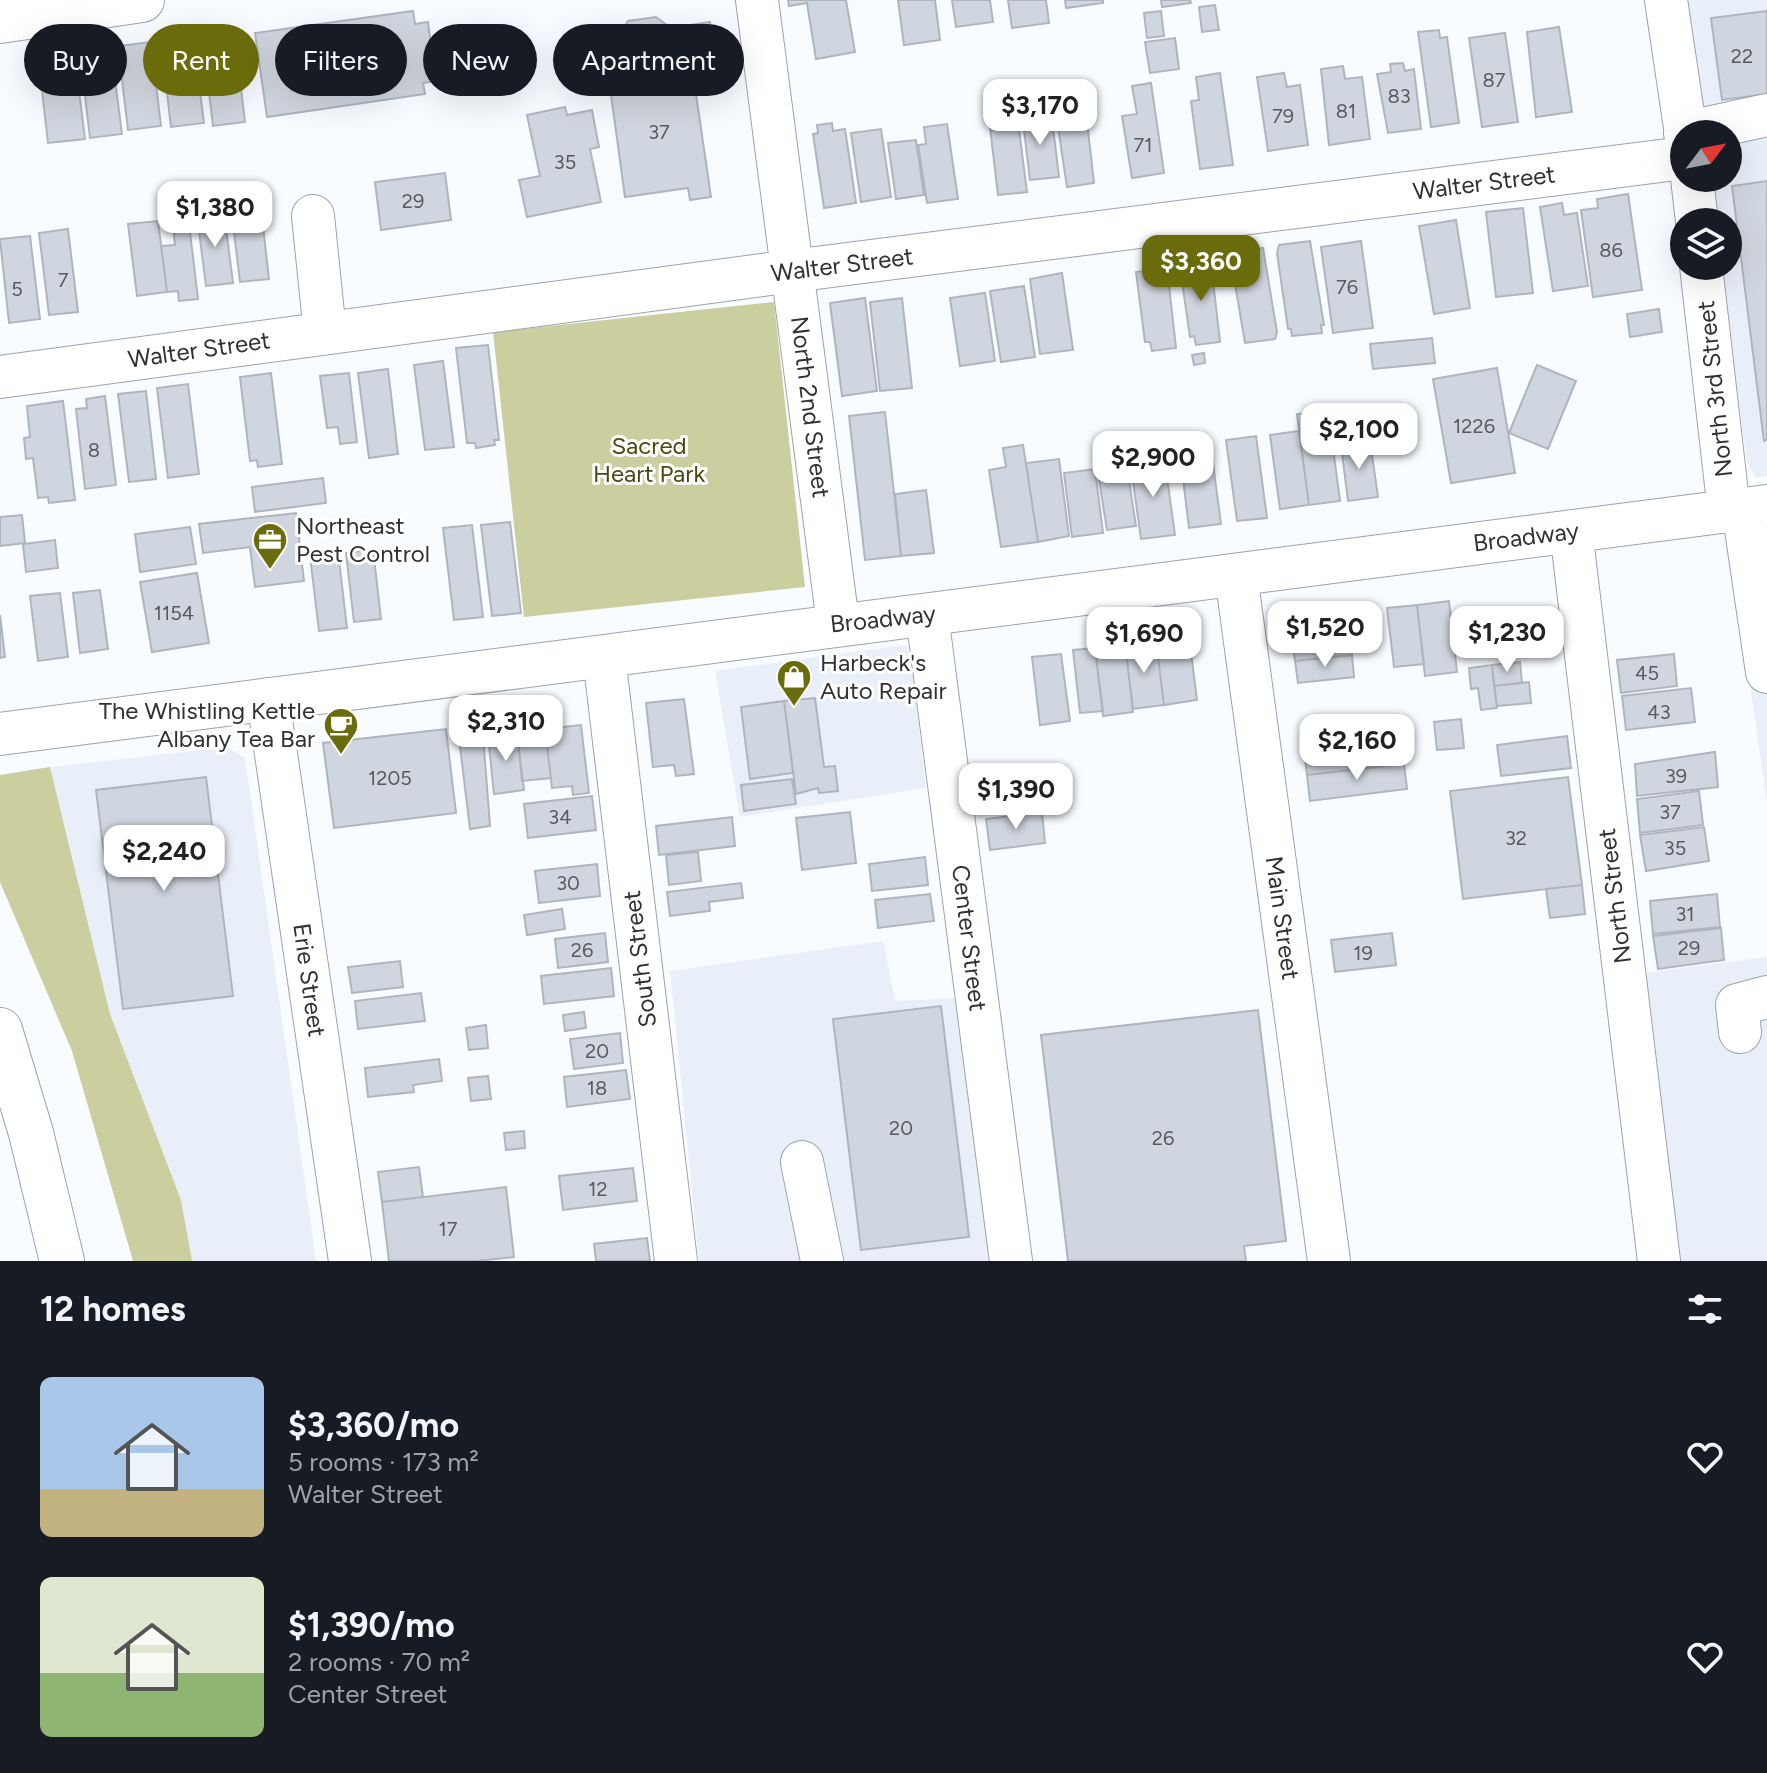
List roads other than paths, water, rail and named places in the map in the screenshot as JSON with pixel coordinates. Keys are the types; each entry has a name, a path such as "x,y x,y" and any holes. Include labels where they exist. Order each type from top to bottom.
{"main road":[{"path":"0,21 142,0"},
{"path":"0,1030 31,1133 62,1261"}],"street":[{"name":"North 2nd Street","path":"757,0 838,623"},
{"path":"1666,0 1684,120"},
{"path":"1742,121 1767,115"},
{"name":"Walter Street","path":"0,377 792,271 1670,160"},
{"path":"313,216 325,333"},
{"name":"North 3rd Street","path":"1704,280 1746,509 1767,672"},
{"name":"Broadway","path":"0,734 604,657 838,623 927,615 1746,509"},
{"name":"North Street","path":"1571,531 1659,1261"},
{"name":"Main Street","path":"1236,575 1329,1261"},
{"name":"Center Street","path":"927,615 1011,1261"},
{"name":"South Street","path":"604,657 676,1261"},
{"name":"Erie Street","path":"268,699 350,1261"},
{"path":"1740,1032 1737,1005 1767,997"},
{"path":"802,1162 822,1261"}],"place":[{"name":"Northeast Pest Control","path":"270,571"},
{"name":"Harbeck's Auto Repair","path":"794,708"},
{"name":"The Whistling Kettle Albany Tea Bar","path":"341,756"}],"park label":[{"name":"Sacred Heart Park","path":"649,460"}]}
